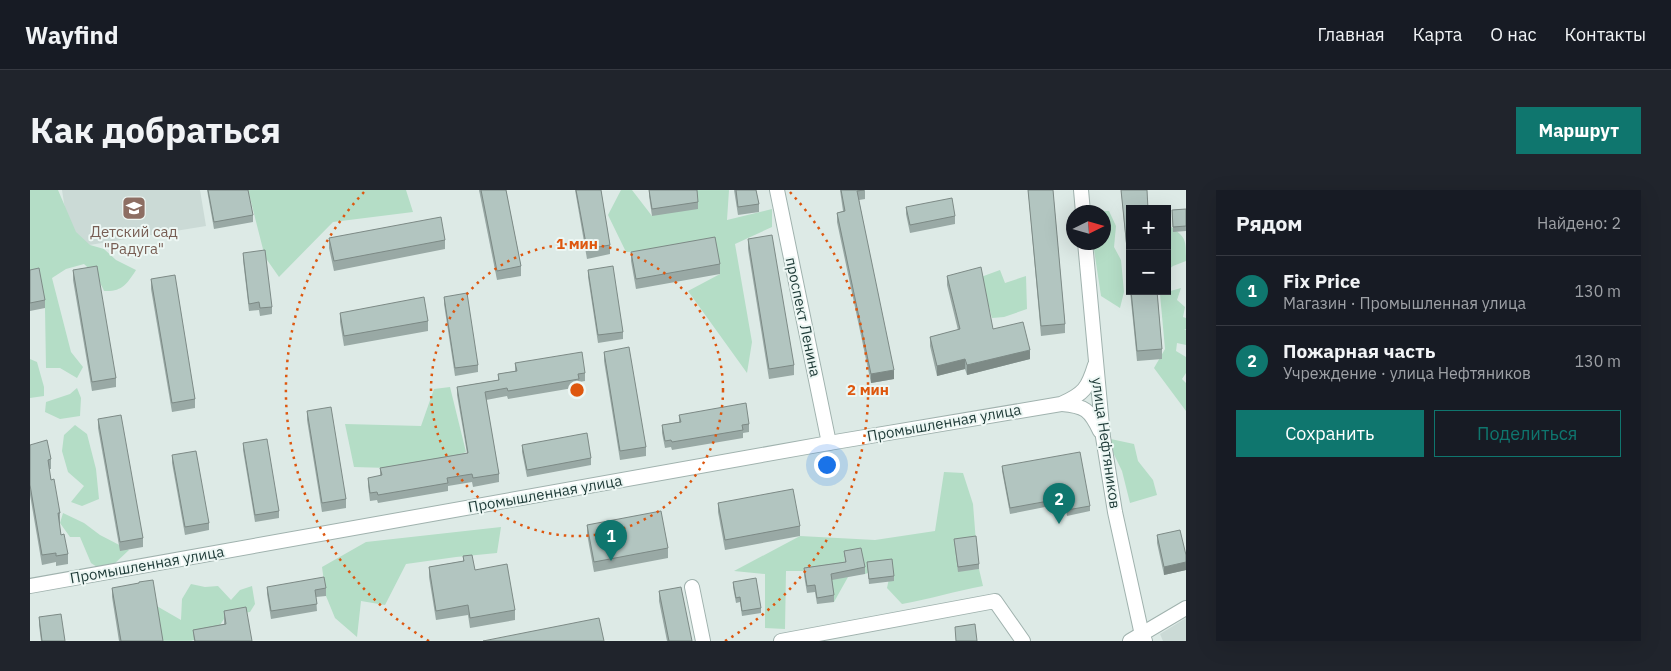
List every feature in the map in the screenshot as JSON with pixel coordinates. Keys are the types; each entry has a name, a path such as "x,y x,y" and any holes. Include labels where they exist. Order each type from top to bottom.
{"street":[{"name":"проспект Ленина","path":"777,190 829,443"},
{"path":"1081,190 1082,205"},
{"name":"улица Нефтяников","path":"1087,250 1095,365 1103,437 1139,639"},
{"name":"Промышленная улица","path":"30,586 829,443 1061,404 1077,397 1084,391 1095,365"},
{"name":"Промышленная улица","path":"1061,404 1079,406 1086,410 1095,420 1103,437"},
{"path":"692,587 703,641"},
{"path":"781,641 995,601 1023,641"},
{"path":"1139,639 1186,608"}],"shaded area":[{"name":"Детский сад \"Радуга\"","path":"62,190 200,190 206,226 71,248"},
{"path":"1186,618 1186,641 1163,641 1160,634"}],"green space":[{"path":"30,190 58,190 76,232 90,245 104,249 116,260 136,270 123,286 110,291 104,291 97,276 84,264 66,269 52,278 71,352 83,367 77,378 60,368 46,368 45,308 35,284 30,281"},
{"path":"248,190 406,190 413,212 333,222 279,277 265,257"},
{"path":"621,190 632,190 652,216 693,190 729,190 727,220 772,209 772,227 735,244 752,342 747,373 688,291 720,274 715,247 626,252 608,215"},
{"path":"1111,215 1116,226 1114,247 1121,260 1124,292 1120,308 1101,296 1094,250 1111,250"},
{"path":"1171,227 1184,239 1186,247 1186,261 1171,268"},
{"path":"1000,270 1005,283 1026,276 1027,309 1004,317 992,318 981,277"},
{"path":"1181,288 1177,300 1185,307 1183,317 1186,318 1186,329 1184,330 1186,330 1186,345 1177,343 1176,351 1186,357 1186,373 1182,379 1186,383 1186,411 1154,368 1165,349 1160,295 1171,295 1171,291"},
{"path":"30,359 37,362 44,387 44,396 30,398"},
{"path":"450,387 466,452 421,469 354,467 345,424 421,426 434,389"},
{"path":"77,388 81,398 80,416 60,419 45,412 46,402 70,394"},
{"path":"75,425 87,434 96,469 99,499 82,506 71,502 84,486 68,472 62,451 64,435"},
{"path":"1106,438 1134,444 1138,461 1153,480 1157,495 1130,503 1122,471"},
{"path":"944,472 963,473 973,504 976,542 958,571 979,569 983,586 902,604 887,588 892,564 865,574 861,554 844,557 848,577 834,602 829,571 786,571 785,629 765,628 765,574 734,571 800,536 875,540 935,531"},
{"path":"63,513 84,523 100,535 129,550 113,565 97,567 91,563 80,537 70,537 60,523"},
{"path":"501,527 497,553 406,564 385,605 361,601 357,637 335,618 326,596 322,567 366,542"},
{"path":"191,584 205,587 218,586 231,600 240,590 252,586 255,604 250,612 226,616 220,625 220,631 191,641 156,641 148,601 181,620 182,599"}],"building":[{"path":"208,190 248,190 253,215 214,222"},
{"path":"481,190 506,190 521,266 497,271"},
{"path":"576,190 601,190 610,245 587,249"},
{"path":"649,190 697,190 698,202 652,209"},
{"path":"736,190 756,190 759,204 738,207"},
{"path":"841,190 864,190 857,191 894,370 871,374 837,213 845,211"},
{"path":"1028,190 1053,190 1065,324 1041,326"},
{"path":"1121,190 1147,190 1148,205 1126,205 1126,238"},
{"path":"952,198 955,216 910,225 906,207"},
{"path":"1186,209 1186,226 1173,227 1172,210"},
{"path":"441,217 445,240 334,261 329,238"},
{"path":"772,235 794,365 769,369 748,239"},
{"path":"715,237 720,264 636,279 631,252"},
{"path":"265,250 272,307 260,308 259,302 249,304 243,253"},
{"path":"97,266 116,378 92,382 73,270"},
{"path":"613,266 623,332 598,335 588,270"},
{"path":"981,267 993,329 1023,322 1030,350 967,365 965,359 937,366 930,337 960,329 947,276"},
{"path":"39,268 45,300 30,303 30,270"},
{"path":"175,275 195,399 172,403 151,279"},
{"path":"467,293 478,365 455,368 444,297"},
{"path":"1131,295 1157,295 1162,349 1137,351"},
{"path":"424,297 428,321 344,336 340,313"},
{"path":"629,347 646,447 620,451 604,352"},
{"path":"582,352 585,373 578,374 579,379 508,391 507,388 485,392 499,474 473,478 472,474 447,478 448,483 378,495 377,492 370,493 368,478 382,475 380,468 468,453 457,387 499,380 498,374 517,371 515,363"},
{"path":"746,403 749,424 742,425 743,430 672,442 671,440 665,441 662,425 681,422 679,415"},
{"path":"331,407 346,499 322,503 307,411"},
{"path":"121,415 143,538 120,542 98,419"},
{"path":"587,433 591,458 527,470 522,445"},
{"path":"267,439 279,511 255,515 243,443"},
{"path":"47,440 51,459 48,460 51,480 54,479 60,513 58,513 61,535 64,534 68,554 56,556 56,553 42,555 30,485 30,445"},
{"path":"196,451 209,523 185,527 172,455"},
{"path":"1080,452 1090,506 1067,510 1065,498 1010,508 1002,466"},
{"path":"793,489 800,526 725,540 718,503"},
{"path":"661,511 668,548 594,562 587,525"},
{"path":"1180,530 1186,562 1164,567 1157,535"},
{"path":"976,536 979,564 958,567 954,539"},
{"path":"861,548 865,567 831,574 834,595 817,598 815,585 807,586 804,568 846,562 844,551"},
{"path":"472,555 475,570 507,564 515,610 470,618 468,605 436,611 429,567 464,561 463,556"},
{"path":"892,559 894,576 869,579 867,562"},
{"path":"324,577 326,588 315,590 317,604 271,611 267,587"},
{"path":"756,578 761,608 742,611 740,597 736,598 733,582"},
{"path":"153,580 163,641 121,641 112,588"},
{"path":"681,587 692,641 669,641 659,591"},
{"path":"246,607 252,641 195,641 193,630 226,624 224,611"},
{"path":"61,614 65,641 42,641 39,617"},
{"path":"599,618 604,641 483,641"},
{"path":"975,624 977,641 956,641 955,627"}],"place":[{"name":"Детский сад \"Радуга\"","path":"134,208"},
{"name":"Пожарная часть","path":"1059,524"},
{"name":"Fix Price","path":"611,561"}]}
